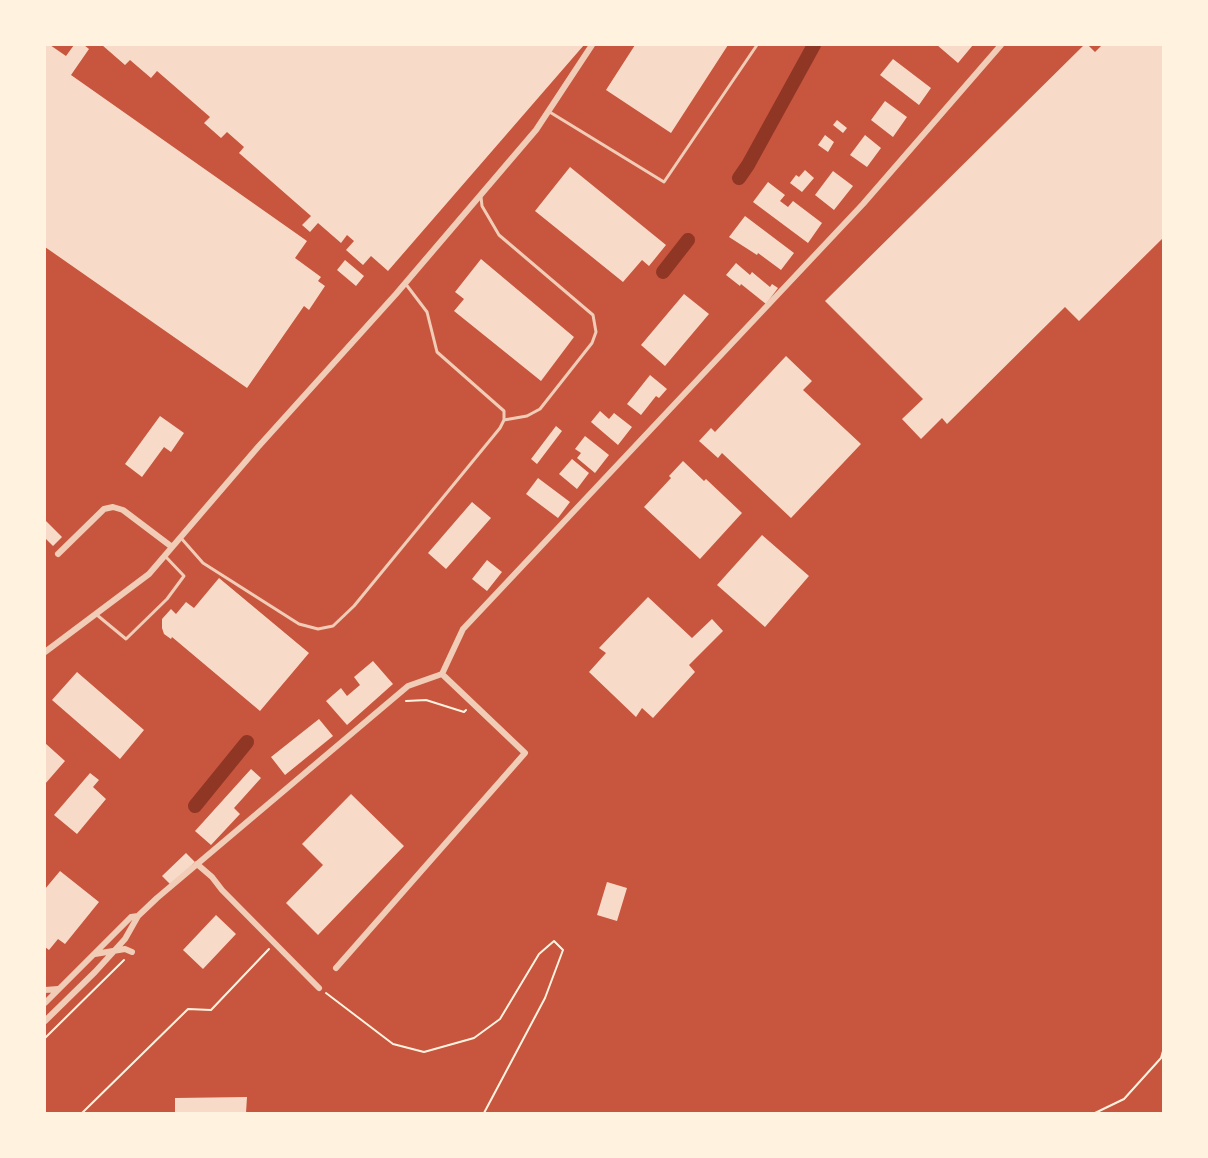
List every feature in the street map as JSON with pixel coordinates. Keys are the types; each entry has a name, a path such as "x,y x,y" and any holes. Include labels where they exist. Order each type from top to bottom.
{"street":[{"path":"45,652 149,574 536,130 592,45"},
{"path":"45,1020 114,950 138,916 197,864 408,686 442,674 463,629 863,204 1001,45"},
{"path":"58,554 104,509 113,507 123,510 172,547"},
{"path":"336,968 525,753 442,674"},
{"path":"197,864 319,988"},
{"path":"45,1003 131,917 138,916"},
{"path":"129,931 129,946 132,952"},
{"path":"94,955 114,950 132,952"},
{"path":"45,990 59,989"}],"lane":[{"path":"548,111 664,182 757,45"},
{"path":"481,195 482,206 499,235 593,315 596,332 592,343 540,409 527,416 504,420"},
{"path":"180,537 203,563 291,620 318,629 333,626 354,606 500,428 504,420 504,411 437,352 428,312 405,283"},
{"path":"96,614 126,639 167,599 184,576 164,556"}],"path":[{"path":"398,707 407,700 426,700 464,712 473,704"},
{"path":"319,988 393,1044 424,1052 474,1038 500,1019 539,954 555,941 563,950 545,998 484,1113"},
{"path":"82,1113 188,1009 211,1010 275,943"},
{"path":"45,1038 132,952"},
{"path":"1095,1113 1124,1098 1161,1058 1163,1051"}],"building":[{"path":"45,45 50,45 66,56 74,45 84,45 89,49 71,75 307,241 295,258 321,277 318,281 325,286 309,310 304,306 247,388 45,247"},
{"path":"102,45 584,45 388,271 371,256 363,265 346,250 354,241 347,235 341,243 318,223 310,232 302,225 311,216 239,153 244,147 227,132 221,138 204,123 210,117 157,71 151,78 130,60 125,65"},
{"path":"635,45 728,45 671,133 606,90"},
{"path":"937,45 973,45 958,63"},
{"path":"1084,45 1088,45 1095,52 1102,45 1163,45 1163,238 1079,321 1065,307 947,424 942,418 921,439 902,419 923,399 825,301"},
{"path":"893,59 931,88 919,105 880,75"},
{"path":"885,101 907,117 893,137 871,120"},
{"path":"837,120 847,128 843,133 833,125"},
{"path":"825,135 834,142 828,152 818,145"},
{"path":"865,135 881,148 867,167 850,155"},
{"path":"570,167 666,245 649,266 642,260 623,282 535,211"},
{"path":"805,170 814,178 802,192 790,183 796,175 799,177"},
{"path":"833,171 853,186 834,210 815,195"},
{"path":"768,182 785,195 780,201 788,207 793,201 822,223 808,243 753,202"},
{"path":"745,216 794,253 781,270 758,253 757,255 729,237"},
{"path":"481,259 574,337 541,381 454,311 464,299 455,292"},
{"path":"345,260 364,276 356,286 337,270"},
{"path":"736,263 750,275 752,272 770,287 772,284 778,288 766,304 726,275"},
{"path":"684,294 709,314 665,366 641,345"},
{"path":"786,356 812,381 803,390 861,444 791,518 722,453 718,458 699,441 711,428 715,432"},
{"path":"650,375 667,389 659,398 656,396 641,415 627,404"},
{"path":"600,411 609,419 614,413 632,427 618,445 591,422"},
{"path":"160,416 184,433 171,452 164,447 142,477 125,464"},
{"path":"556,426 562,431 537,464 531,459"},
{"path":"585,436 609,455 595,473 577,458 581,453 575,449"},
{"path":"572,459 589,473 577,489 559,474"},
{"path":"683,461 742,513 700,559 644,507 671,478 669,476"},
{"path":"538,478 570,502 558,518 526,494"},
{"path":"472,502 491,518 446,569 428,553"},
{"path":"45,520 62,537 53,546 45,538"},
{"path":"762,535 809,576 765,627 717,585"},
{"path":"487,560 502,572 487,591 472,579"},
{"path":"219,578 309,653 260,711 172,637 171,639 164,634 162,628 162,619 171,609 176,614 186,602 194,608"},
{"path":"648,597 692,638 712,619 723,631 689,665 695,672 653,718 642,708 636,717 589,672 606,653 599,648"},
{"path":"373,661 393,684 347,725 326,701 341,688 347,696 360,685 354,677"},
{"path":"77,672 144,730 120,759 52,700"},
{"path":"319,719 333,736 285,775 271,757"},
{"path":"45,743 65,761 45,784"},
{"path":"251,769 261,778 234,808 240,814 211,845 195,831"},
{"path":"90,773 99,780 93,787 106,799 77,834 54,815"},
{"path":"351,794 404,846 318,935 286,903 323,865 302,844"},
{"path":"186,853 195,862 171,885 162,876"},
{"path":"60,871 99,902 65,944 58,939 49,950 45,947 45,889"},
{"path":"607,882 627,888 617,921 597,915"},
{"path":"216,915 236,934 203,969 183,950"},
{"path":"247,1097 246,1113 175,1113 175,1098"}],"waterway":[{"path":"739,178 814,45"},
{"path":"663,272 688,240"},
{"path":"195,806 247,742"}]}
